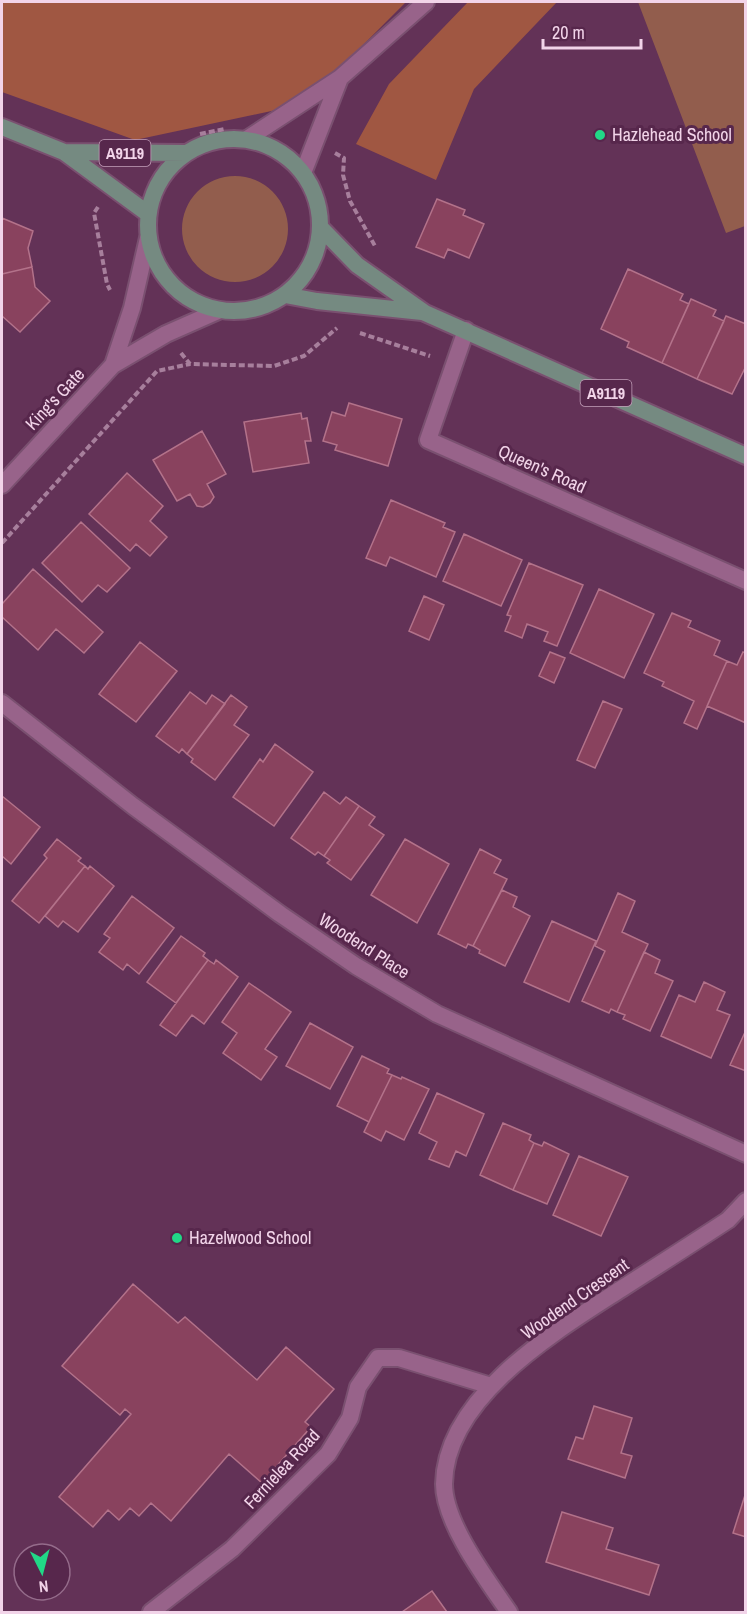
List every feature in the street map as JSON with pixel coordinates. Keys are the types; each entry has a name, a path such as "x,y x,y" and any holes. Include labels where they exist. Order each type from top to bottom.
{"main road":[{"name":"A9119","path":"2,127 64,152 147,213"},
{"name":"A9119","path":"226,139 247,139 268,145 287,157 303,173 317,199 321,228 316,254 304,277 285,295 265,307 242,312 218,311 192,302 170,285 155,263 148,238 147,213 154,189 168,169 186,153 205,143 226,139"},
{"name":"A9119","path":"64,152 186,153"},
{"name":"A9119","path":"321,228 357,265 425,313 746,456"},
{"name":"A9119","path":"285,295 425,313"}],"street":[{"path":"247,139 340,78 426,2"},
{"path":"303,173 340,78"},
{"name":"King's Gate","path":"113,365 132,308 148,238"},
{"name":"King's Gate","path":"2,485 113,365 166,334 218,311"},
{"name":"Queen's Road","path":"466,330 428,440 746,580"},
{"name":"Woodend Place","path":"2,704 133,806 280,914 356,966 437,1014 746,1154"},
{"name":"Woodend Crescent","path":"509,1612 451,1519 444,1485 448,1451 467,1414 491,1386 555,1332 728,1220 746,1201"},
{"name":"Fernielea Road","path":"151,1612 232,1549 328,1454 350,1418 358,1387 378,1358 399,1358 491,1386"}],"path":[{"path":"200,134 234,127"},
{"path":"316,140 344,158 343,175 350,201 376,245 357,265"},
{"path":"112,188 94,213 107,284 118,303 132,308"},
{"path":"2,543 157,371 190,364 274,366 304,356 339,326 343,304"},
{"path":"339,326 454,364"},
{"path":"166,334 190,364"}],"shaded area":[{"path":"2,2 406,2 304,104 135,140 2,92"},
{"path":"468,2 557,2 474,89 436,180 356,144 389,84"},
{"path":"638,2 745,2 745,226 726,233"},
{"path":"235,176 255,180 272,192 284,209 288,229 284,249 272,266 255,278 235,282 215,278 198,266 186,249 182,229 186,209 198,192 215,180"}],"building":[{"path":"437,199 465,210 463,215 484,224 469,258 448,249 444,258 416,247"},
{"path":"2,218 33,231 28,248 32,267 2,274"},
{"path":"32,267 35,287 50,301 20,332 2,316 2,274"},
{"path":"628,269 683,294 680,300 689,304 662,363 627,347 629,342 601,329"},
{"path":"691,299 716,310 713,316 724,321 697,379 662,363"},
{"path":"726,316 746,324 746,366 732,394 697,379"},
{"path":"349,403 402,419 388,466 335,450 337,445 323,441 332,412 345,416"},
{"path":"301,413 302,419 307,418 311,441 305,441 309,463 253,472 244,422"},
{"path":"202,431 226,474 207,484 214,497 203,507 197,506 190,494 177,501 153,460"},
{"path":"127,473 163,506 150,521 167,537 150,556 136,544 130,551 89,514"},
{"path":"391,500 445,523 443,527 455,532 436,577 390,557 386,566 366,558"},
{"path":"81,522 130,568 107,592 98,585 82,602 42,563"},
{"path":"464,534 522,560 501,606 443,581"},
{"path":"529,563 583,585 557,646 544,641 548,632 527,624 522,638 505,631 511,616 507,615"},
{"path":"33,569 103,632 84,653 56,629 38,650 2,617 2,604"},
{"path":"599,589 654,614 624,678 570,653"},
{"path":"424,596 444,605 429,640 409,631"},
{"path":"672,613 691,621 688,627 720,641 714,655 727,661 697,729 684,723 694,701 662,686 664,682 644,673"},
{"path":"140,642 177,671 136,722 99,694"},
{"path":"550,652 565,658 554,683 539,676"},
{"path":"743,652 746,653 746,723 707,706 727,661 737,665"},
{"path":"190,692 206,704 212,695 225,704 187,754 182,749 179,753 156,736"},
{"path":"231,695 247,707 234,725 249,735 215,780 191,762 193,759 187,754"},
{"path":"603,701 622,709 595,768 577,760"},
{"path":"275,744 313,772 274,826 233,797 260,759 263,762"},
{"path":"324,792 340,804 346,797 359,806 324,856 318,852 315,855 291,838"},
{"path":"2,796 40,827 11,864 2,856"},
{"path":"359,806 375,817 369,825 384,835 351,880 327,863 330,860 324,856"},
{"path":"57,839 81,858 78,861 85,866 39,923 12,901 47,858 44,855"},
{"path":"405,839 449,864 417,923 371,895"},
{"path":"480,849 501,860 494,873 507,879 473,946 468,944 466,948 438,934"},
{"path":"85,866 88,869 90,866 114,886 78,932 63,921 58,927 45,916"},
{"path":"502,890 517,897 513,907 530,916 505,966 479,953 480,950 473,946"},
{"path":"618,893 635,901 622,932 648,944 617,1012 611,1009 609,1013 582,1001 605,951 595,946"},
{"path":"132,896 174,928 139,974 127,964 123,970 99,952 110,938 104,934"},
{"path":"552,921 596,941 569,1002 524,982"},
{"path":"181,936 205,953 203,956 208,960 176,1003 147,982"},
{"path":"644,952 660,960 655,973 673,981 650,1031 623,1019 625,1015 617,1012"},
{"path":"208,960 214,964 216,960 238,977 204,1024 192,1015 176,1036 160,1025"},
{"path":"704,982 725,992 717,1010 730,1015 711,1058 661,1036 679,995 695,1002"},
{"path":"249,983 291,1012 265,1049 277,1057 261,1080 223,1053 237,1033 222,1022"},
{"path":"310,1023 353,1047 330,1089 286,1066"},
{"path":"746,1030 746,1071 730,1065"},
{"path":"362,1056 389,1069 387,1073 392,1075 369,1122 337,1106"},
{"path":"392,1075 429,1089 404,1140 386,1131 381,1141 364,1132"},
{"path":"437,1093 484,1114 466,1156 456,1151 449,1167 429,1159 437,1142 419,1133"},
{"path":"503,1123 531,1135 529,1140 534,1143 513,1190 480,1175"},
{"path":"544,1142 569,1154 547,1204 513,1190 534,1143 542,1146"},
{"path":"579,1156 628,1177 601,1236 553,1215"},
{"path":"133,1284 178,1323 185,1317 257,1380 286,1347 334,1389 305,1422 311,1427 262,1483 229,1454 171,1521 151,1503 139,1516 130,1508 119,1520 108,1510 93,1527 59,1497 131,1414 125,1409 120,1415 62,1366"},
{"path":"594,1406 632,1418 621,1453 632,1456 625,1478 568,1459 576,1437 583,1439"},
{"path":"746,1492 746,1537 733,1533"},
{"path":"562,1512 613,1528 606,1549 659,1565 649,1595 546,1562"},
{"path":"432,1591 447,1612 402,1612"}],"place":[{"name":"Hazlehead School","path":"600,135"},
{"name":"Hazelwood School","path":"177,1238"}]}
